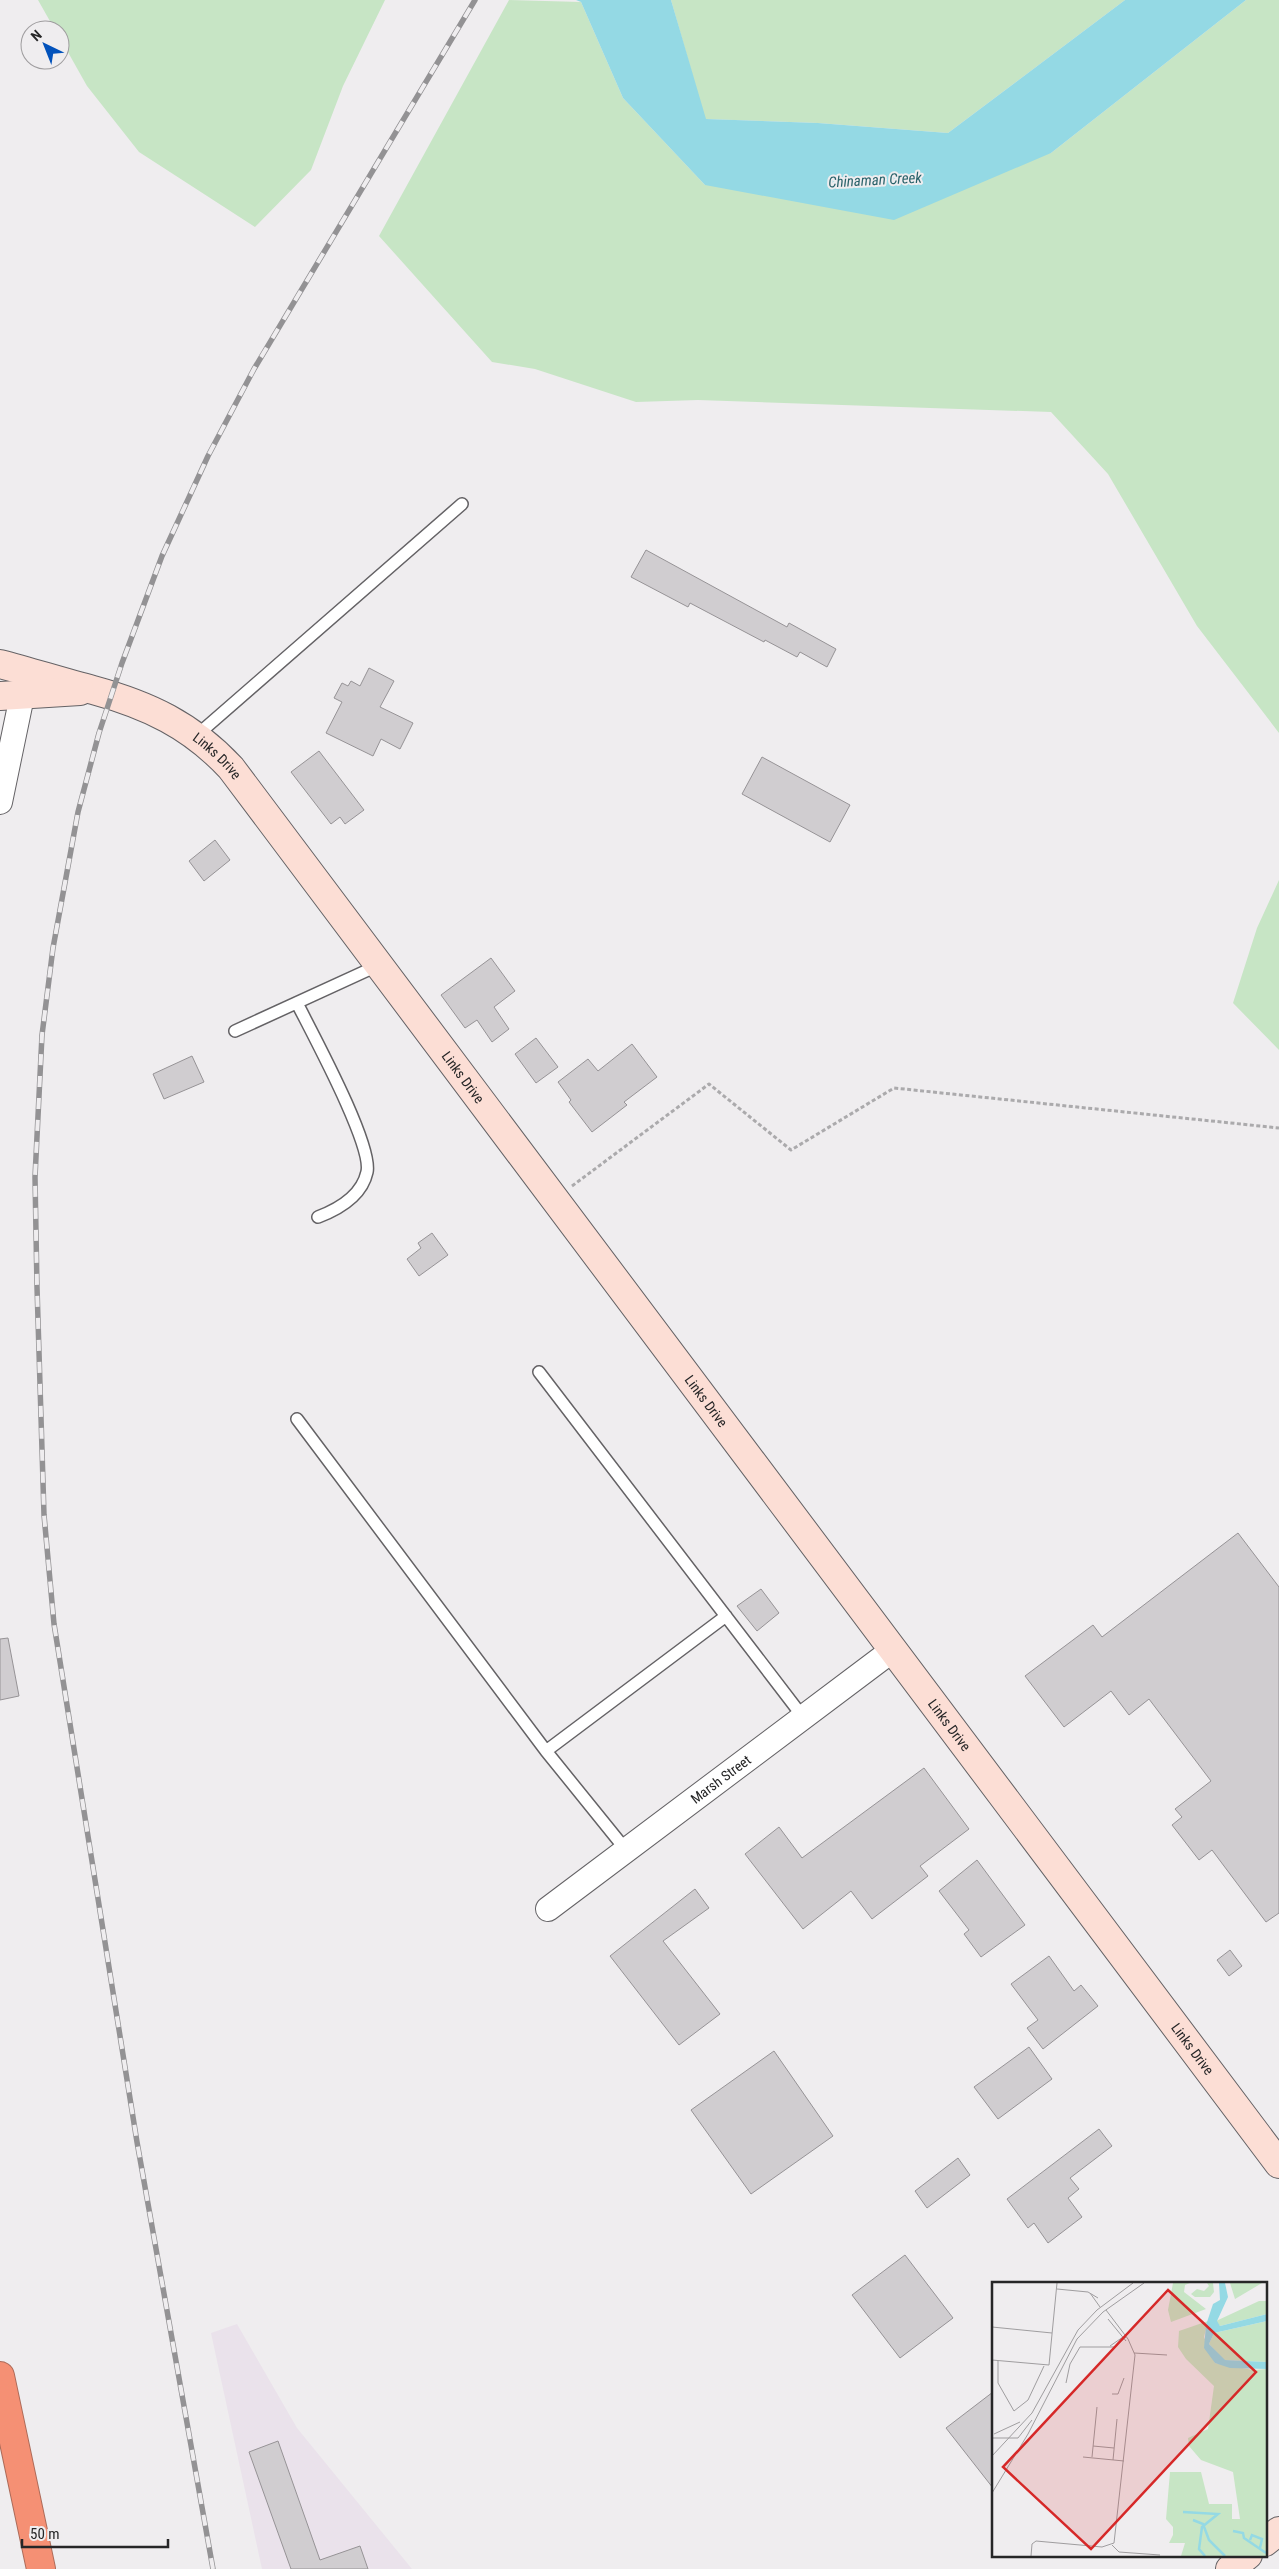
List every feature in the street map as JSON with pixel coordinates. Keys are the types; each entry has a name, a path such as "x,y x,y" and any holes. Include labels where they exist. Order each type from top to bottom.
{"highway":[{"path":"0,2376 41,2569"}],"street":[{"name":"Links Drive","path":"3,670 92,690 149,707 214,749 246,786 1279,2164"},
{"path":"0,802 11,696 3,670"},
{"name":"Links Drive","path":"11,696 92,690"},
{"name":"Marsh Street","path":"548,1909 894,1649"},
{"path":"1266,2541 1279,2531"},
{"path":"1230,2569 1247,2556"}],"lane":[{"path":"196,736 462,504"},
{"path":"235,1031 381,965"},
{"path":"297,1003 362,1141 368,1170 363,1186 354,1196 318,1217"},
{"path":"539,1372 803,1717"},
{"path":"297,1419 546,1751 626,1850"},
{"path":"546,1751 726,1616"}],"path":[{"path":"556,1198 710,1084 791,1150 894,1088 1279,1128"}],"shaded area":[{"path":"237,2324 297,2428 412,2569 262,2569 211,2333"}],"green space":[{"path":"38,0 385,0 343,86 311,170 255,227 139,152 87,86 70,56 70,20 49,20"},
{"path":"509,0 581,2 623,98 705,185 1051,153 1246,0 1279,0 1279,733 1197,626 1108,474 1051,412 698,400 636,402 535,369 492,362 379,236"},
{"path":"671,0 1125,0 948,133 818,123 705,119"},
{"path":"1279,880 1279,1050 1233,1003 1257,928"}],"water":[{"name":"Chinaman Creek","path":"576,0 671,0 706,119 818,123 948,133 1125,0 1246,0 1051,153 894,220 705,185 623,98 581,2"}],"building":[{"path":"646,550 787,627 789,623 836,649 827,667 800,652 797,657 765,640 764,642 690,603 688,607 631,577"},
{"path":"369,668 394,681 380,707 413,723 400,749 381,739 373,756 326,733 342,702 334,698 342,683 348,686 351,681 360,686"},
{"path":"319,751 364,810 345,824 340,817 331,824 291,772"},
{"path":"762,757 850,805 830,842 742,794"},
{"path":"215,840 230,860 204,881 189,861"},
{"path":"491,958 515,991 494,1007 509,1029 492,1042 477,1020 465,1028 441,995"},
{"path":"536,1038 558,1067 536,1083 515,1054"},
{"path":"632,1044 657,1077 624,1102 627,1105 592,1132 569,1102 571,1100 558,1082 588,1059 598,1071"},
{"path":"192,1056 204,1082 164,1099 153,1074"},
{"path":"432,1233 448,1255 419,1276 407,1259 421,1248 418,1243"},
{"path":"1238,1533 1279,1587 1279,1913 1266,1922 1212,1850 1199,1860 1172,1825 1182,1817 1175,1809 1211,1781 1149,1699 1129,1715 1111,1691 1064,1727 1025,1676 1093,1625 1102,1637"},
{"path":"761,1589 779,1613 757,1631 737,1606"},
{"path":"8,1638 19,1696 0,1700 0,1639"},
{"path":"924,1768 969,1829 920,1866 928,1876 872,1919 851,1891 803,1929 745,1854 779,1827 802,1858"},
{"path":"977,1860 1025,1925 981,1957 964,1934 969,1930 939,1891"},
{"path":"695,1889 709,1908 663,1941 720,2014 679,2045 610,1956"},
{"path":"1230,1950 1242,1966 1229,1976 1217,1960"},
{"path":"1049,1956 1074,1991 1081,1985 1098,2006 1043,2049 1027,2028 1038,2020 1011,1984"},
{"path":"1029,2047 1052,2079 998,2119 974,2087"},
{"path":"774,2051 833,2136 751,2194 691,2110"},
{"path":"1099,2129 1112,2146 1070,2178 1079,2189 1068,2198 1082,2217 1048,2243 1034,2223 1028,2228 1007,2199"},
{"path":"958,2158 970,2175 927,2208 915,2191"},
{"path":"905,2255 953,2318 900,2358 852,2295"},
{"path":"992,2393 992,2487 946,2428"},
{"path":"278,2441 320,2560 360,2546 368,2569 291,2569 249,2452"}],"railway":[{"path":"213,2569 137,2142 54,1624 44,1515 37,1287 35,1177 42,1035 53,948 78,812 99,733 122,663 162,556 208,456 254,369 475,0"}]}
